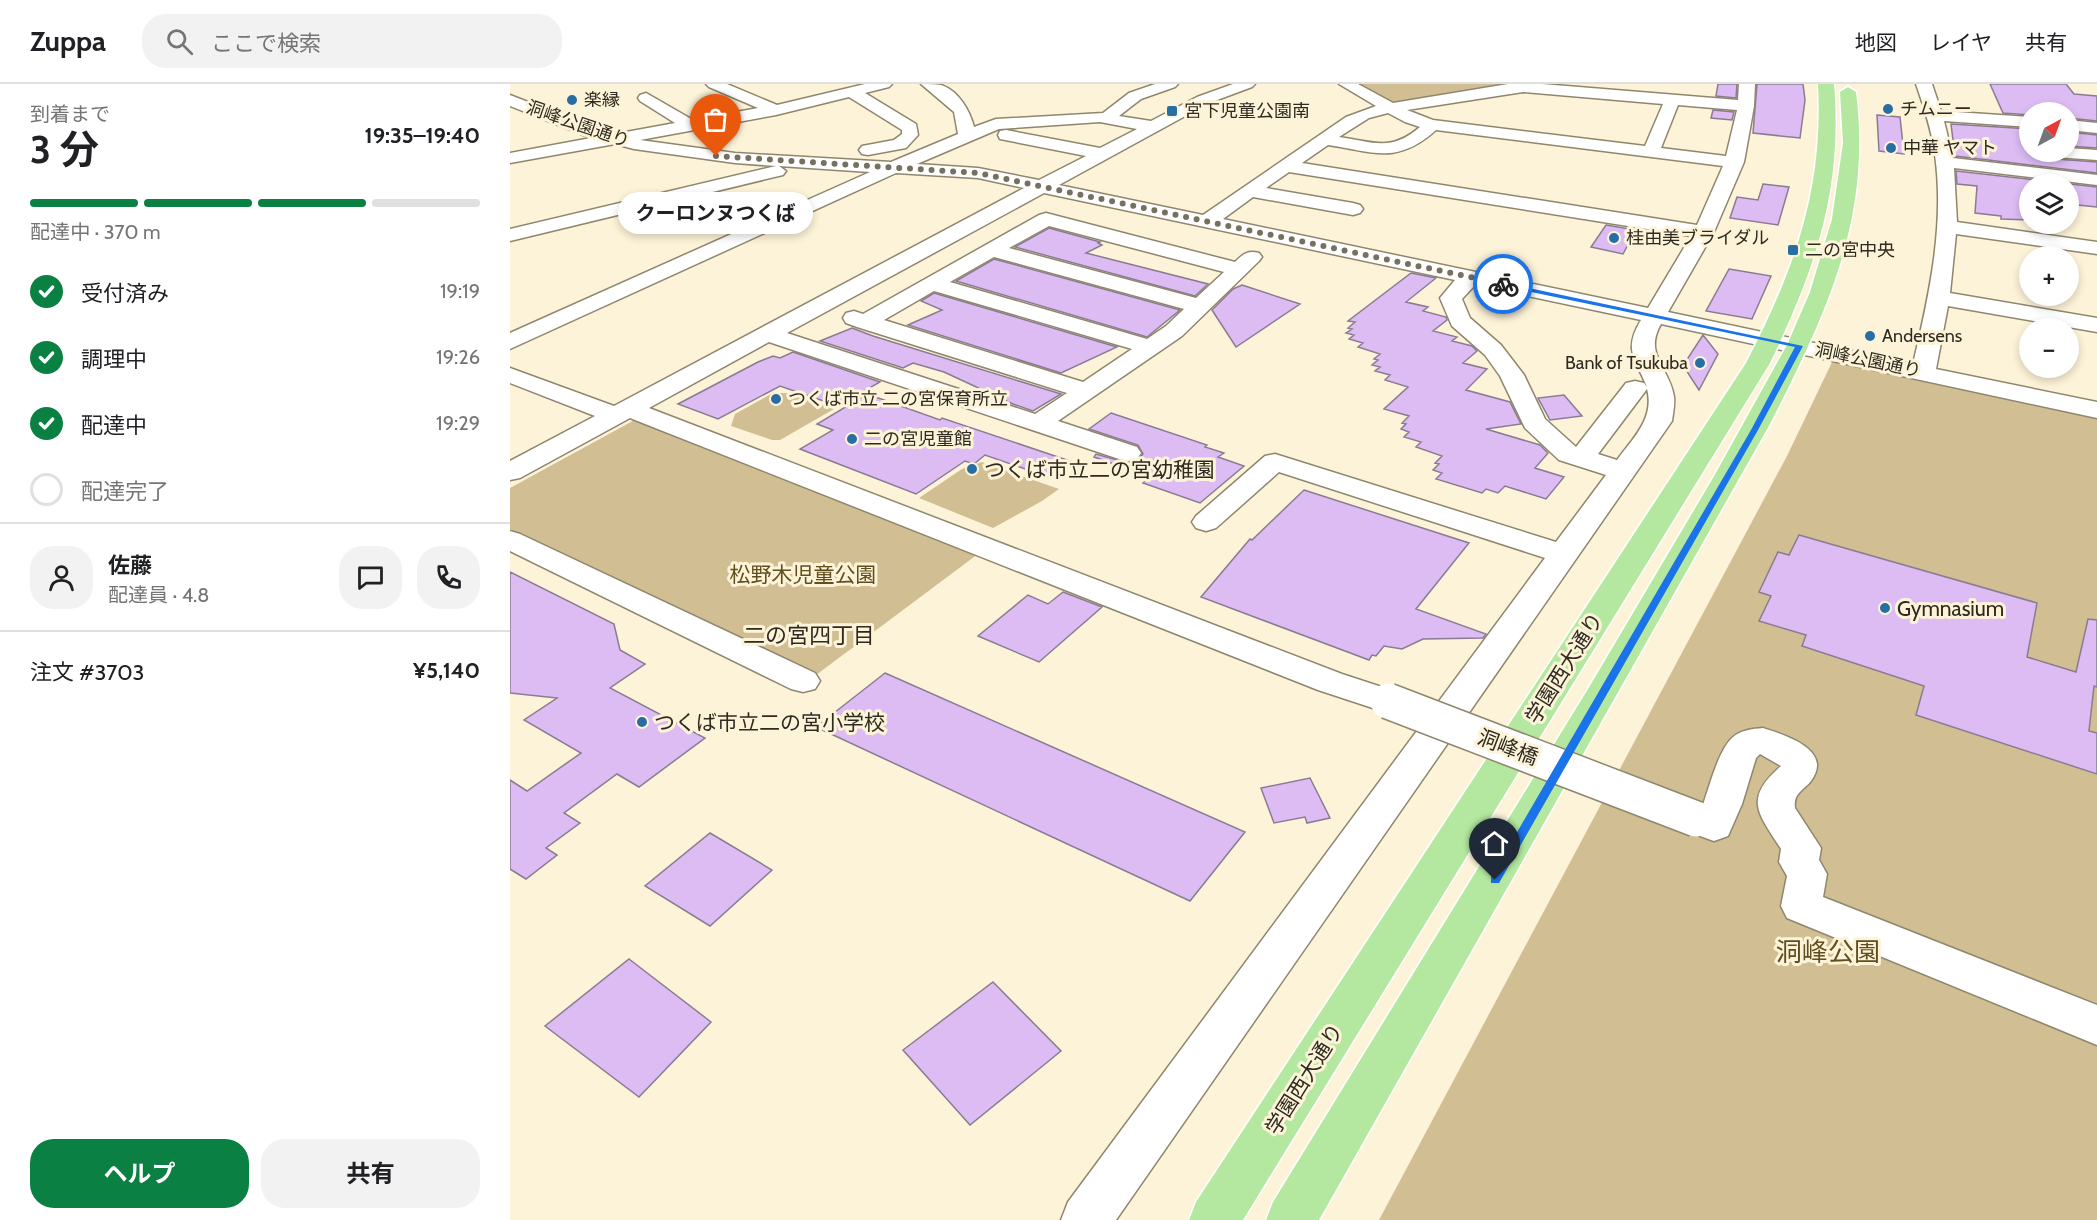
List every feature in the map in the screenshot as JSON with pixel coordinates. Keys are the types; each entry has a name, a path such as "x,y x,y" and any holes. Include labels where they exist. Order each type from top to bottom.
{"main road":[{"name":"学園西大通り","path":"1291,1220 1483,900 1755,430 1785,343 1825,185 1829,139 1826,84"},
{"name":"学園西大通り","path":"1214,1220 1714,434 1785,343 1832,258 1849,188 1852,141 1846,84"}],"street":[{"path":"714,84 776,110"},
{"path":"510,236 609,210 816,163 826,158 900,144 910,135 910,128 849,93 821,84"},
{"path":"510,158 776,110 884,84"},
{"path":"929,84 941,91 962,111 974,133"},
{"path":"1106,118 1136,96 1170,84"},
{"path":"510,472 628,414 768,334 1203,100 1247,84"},
{"path":"1347,84 1412,119 1432,125 1510,128 1567,142 1735,162"},
{"path":"1086,1220 1659,421 1664,406 1663,396 1641,350 1643,336 1704,232 1735,162 1746,106 1747,84"},
{"path":"1923,372 1941,298 1948,227 1946,162 1935,115 1924,84"},
{"path":"1207,221 1356,117 1390,108 1522,86 1746,106"},
{"path":"1567,142 1596,92"},
{"path":"646,98 691,126"},
{"path":"1449,98 1468,108 1478,109"},
{"path":"1651,152 1673,99"},
{"name":"洞峰公園通り","path":"510,100 591,133 615,139 697,154 969,172 1923,372 2097,411"},
{"path":"1935,115 2019,121"},
{"path":"510,342 974,133 1004,123 1106,118 1154,127"},
{"path":"1323,140 1391,150 1413,142 1432,125"},
{"path":"2079,126 2097,128"},
{"path":"974,133 1103,154"},
{"path":"1941,142 1963,143"},
{"path":"2079,154 2097,155"},
{"path":"1946,162 2097,180"},
{"path":"1285,166 1704,232"},
{"path":"1249,191 1353,209"},
{"path":"865,322 1046,219 1239,269"},
{"path":"1948,227 2097,248"},
{"path":"1039,423 1174,331 1249,259 1282,237"},
{"path":"991,250 1199,306"},
{"path":"1470,277 1451,298 1457,318 1497,354 1512,375 1534,423 1568,454 1623,471"},
{"path":"932,284 1150,347"},
{"path":"1941,298 2097,325"},
{"path":"818,307 1086,391"},
{"path":"768,334 1128,453"},
{"name":"洞峰橋","path":"510,375 628,414 1712,826 1725,799 1736,759 1741,750 1754,741 1769,742 1799,760 1799,770 1778,788 1774,802 1776,810 1801,848 1799,862 1807,874 1801,906 2097,1025"},
{"path":"1581,458 1635,388"},
{"path":"1206,522 1275,462 1563,554"},
{"path":"510,540 803,681"}],"green space":[{"path":"1354,84 1516,84 1389,104"},
{"name":"洞峰公園","path":"1834,358 2097,417 2097,1220 1379,1220 1787,456"},
{"path":"773,393 791,393 834,409 780,440 772,440 731,426 735,414"},
{"name":"松野木児童公園","path":"640,417 982,551 816,675 510,529 510,488"},
{"path":"982,462 1059,489 993,528 919,498 962,469"}],"building":[{"path":"1718,84 1737,84 1736,98 1716,96"},
{"path":"1757,84 1803,84 1805,100 1800,138 1753,133"},
{"path":"1990,84 2066,84 2074,94 2097,96 2097,121 2079,119 2079,102 2019,102 2019,114 2003,113"},
{"path":"1713,110 1734,112 1732,120 1711,118"},
{"path":"1877,115 1900,117 1904,154 1879,151"},
{"path":"1951,124 2019,128 2019,162 2097,162 2097,173 1955,156"},
{"path":"2079,133 2097,135 2097,148 2079,147"},
{"path":"1956,171 2019,178 2019,220 2001,219 2001,216 1975,213 1977,186 1957,184"},
{"path":"1763,184 1789,187 1778,225 1730,218 1737,197 1758,200"},
{"path":"2079,185 2097,187 2097,207 2079,205"},
{"name":"桂由美ブライダル","path":"1606,225 1636,230 1623,254 1591,247"},
{"path":"1049,228 1100,242 1098,243 1102,245 1086,253 1208,284 1195,296 1015,247"},
{"path":"994,259 1180,310 1147,337 956,281"},
{"path":"1729,269 1771,276 1752,319 1706,311"},
{"path":"1411,273 1436,278 1406,302 1428,307 1423,311 1446,317 1447,320 1433,331 1457,337 1452,341 1472,346 1477,351 1463,363 1487,369 1466,390 1510,402 1521,424 1486,429 1540,445 1548,453 1535,468 1564,477 1546,499 1505,486 1498,493 1486,489 1482,493 1436,479 1442,473 1433,470 1439,464 1435,463 1442,456 1416,447 1421,442 1404,437 1409,432 1401,429 1406,424 1402,423 1409,416 1384,409 1408,387 1385,380 1390,375 1375,371 1380,367 1372,365 1378,360 1374,359 1380,354 1358,347 1363,343 1349,339 1354,335 1346,333 1352,329 1348,328 1355,322 1348,321"},
{"path":"1242,285 1300,304 1236,347 1212,310 1233,289"},
{"path":"934,293 1117,347 1061,373 908,325 942,310 921,301"},
{"path":"852,328 1061,394 1033,411 944,372 913,363 903,368 820,341"},
{"name":"Bank of Tsukuba","path":"1703,335 1718,354 1699,390 1686,370 1686,361"},
{"path":"793,352 880,382 838,406 780,386 718,419 678,404 758,362 773,356 780,358"},
{"path":"867,394 940,420 942,418 1070,461 1048,477 985,455 974,464 965,461 916,494 800,449 833,430 817,424"},
{"path":"1564,395 1582,416 1550,420 1538,398"},
{"path":"1111,413 1207,445 1205,447 1224,453 1218,457 1244,466 1200,503 1143,483 1151,477 1094,457 1096,454 1128,463 1137,461 1143,454 1138,445 1089,429"},
{"path":"1304,490 1469,543 1416,609 1486,634 1483,638 1423,639 1402,649 1384,646 1376,656 1372,655 1369,660 1201,597 1250,539 1252,540"},
{"name":"Gymnasium","path":"1799,535 2037,603 2027,657 2076,672 2088,619 2097,620 2097,687 2094,686 2089,731 2097,733 2097,774 1916,715 1924,686 1802,646 1806,635 1759,621 1771,596 1759,592 1778,552 1789,555"},
{"path":"510,572 614,624 620,650 645,664 610,688 705,738 639,787 617,774 564,813 580,823 546,848 557,855 526,879 510,869 510,780 527,791 581,753 524,720 557,698 510,693"},
{"path":"1063,592 1102,607 1039,662 978,636 1028,595 1048,604"},
{"path":"885,673 1245,832 1190,901 816,727"},
{"path":"1310,778 1330,818 1307,823 1305,817 1274,823 1261,788"},
{"path":"710,833 772,870 710,926 645,886"},
{"path":"629,959 711,1022 639,1097 545,1026"},
{"path":"993,982 1061,1051 970,1125 903,1050"}],"way so far":[{"path":"716,156 978,173 1503,284"}],"place":[{"name":"楽縁","path":"572,100"},
{"name":"チムニー","path":"1888,109"},
{"name":"宮下児童公園南","path":"1172,111"},
{"name":"中華 ヤマト","path":"1891,148"},
{"name":"クーロンヌつくば","path":"716,156"},
{"name":"桂由美ブライダル","path":"1614,238"},
{"name":"二の宮中央","path":"1793,250"},
{"name":"Andersens","path":"1870,336"},
{"name":"Bank of Tsukuba","path":"1700,363"},
{"name":"つくば市立 二の宮保育所立","path":"776,399"},
{"name":"二の宮児童館","path":"852,439"},
{"name":"つくば市立二の宮幼稚園","path":"972,469"},
{"name":"Gymnasium","path":"1885,608"},
{"name":"つくば市立二の宮小学校","path":"642,722"}],"district":[{"name":"二の宮四丁目","path":"809,635"}],"route":[{"path":"1495,880 1755,430 1800,346 1503,284"}]}
